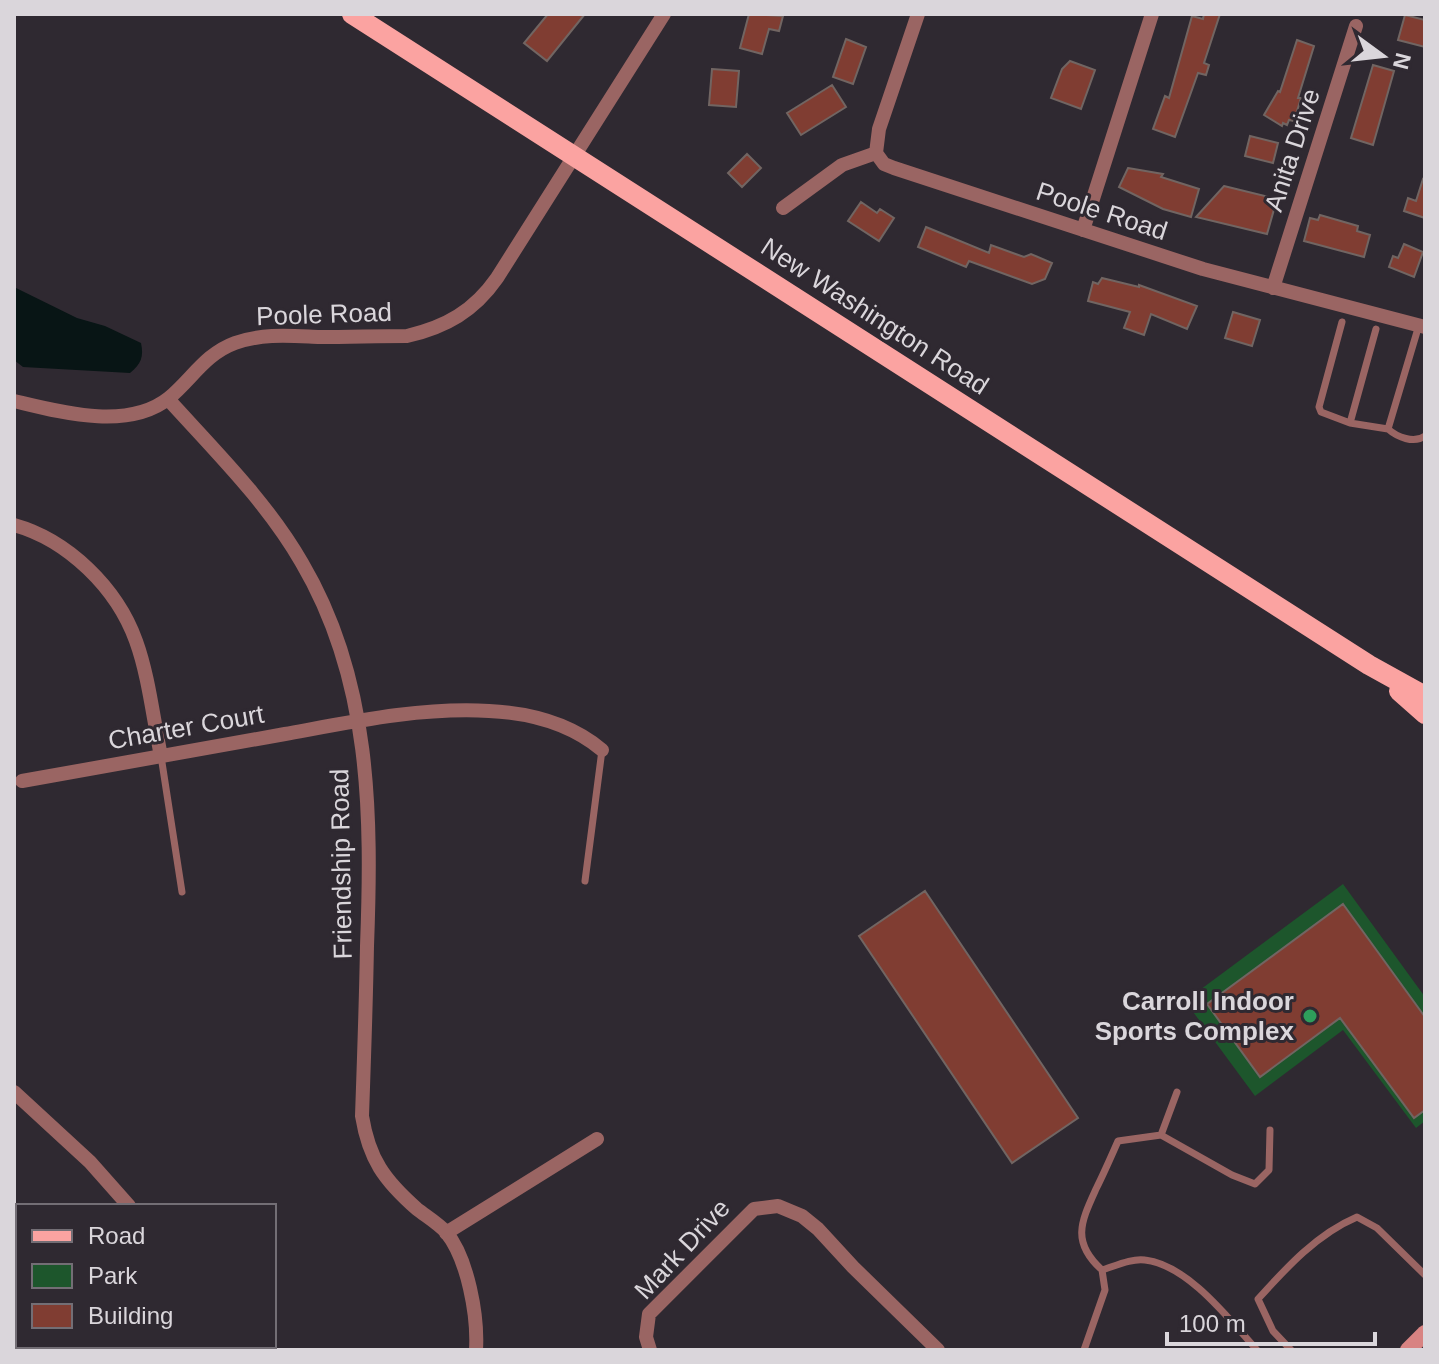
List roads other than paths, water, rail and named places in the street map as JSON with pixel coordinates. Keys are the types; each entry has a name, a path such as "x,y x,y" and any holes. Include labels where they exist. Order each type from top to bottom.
{"main road":[{"name":"New Washington Road","path":"352,14 1369,665 1425,696"},
{"name":"New Washington Road","path":"1369,665 1425,714"},
{"path":"1408,1350 1425,1333"}],"street":[{"name":"Poole Road","path":"14,401 101,416 137,413 168,399 200,365 235,343 272,336 407,336 444,325 461,316 475,305 497,278 664,14"},
{"path":"783,208 842,165 876,153 879,129 918,14"},
{"path":"1083,230 1152,14"},
{"name":"Anita Drive","path":"1273,288 1356,26"},
{"name":"Poole Road","path":"876,153 884,164 894,168 1203,269 1422,326"},
{"name":"Friendship Road","path":"168,399 252,493 301,561 332,622 345,659 359,721 366,785 369,882 362,1116 372,1157 395,1188 446,1233 458,1256 475,1304 476,1350"},
{"path":"14,525 65,549 91,571 129,624 141,658 161,756"},
{"name":"Charter Court","path":"22,781 359,721 462,710 510,713 562,725 586,736 602,750"},
{"path":"14,1092 90,1162 127,1204"},
{"path":"446,1233 597,1139"},
{"name":"Mark Drive","path":"650,1350 646,1337 649,1314 754,1209 778,1206 791,1209 818,1229 938,1350"}],"lane":[{"path":"1342,322 1319,407 1321,412 1350,423 1388,429 1409,440 1420,440 1425,436"},
{"path":"1388,429 1422,326"},
{"path":"1350,423 1376,329"},
{"path":"585,881 602,750"},
{"path":"161,756 182,892"},
{"path":"1161,1135 1177,1092"},
{"path":"1087,1349 1105,1290 1102,1270 1089,1258 1082,1240 1081,1222 1118,1141 1161,1135 1232,1175 1255,1184 1269,1170 1270,1130"},
{"path":"1291,1350 1273,1331 1258,1299 1281,1272 1333,1227 1357,1217 1377,1228 1425,1275"},
{"path":"1102,1270 1141,1259 1167,1265 1213,1301 1257,1350"}],"place":[{"name":"Carroll Indoor Sports Complex","path":"1310,1016"}]}
